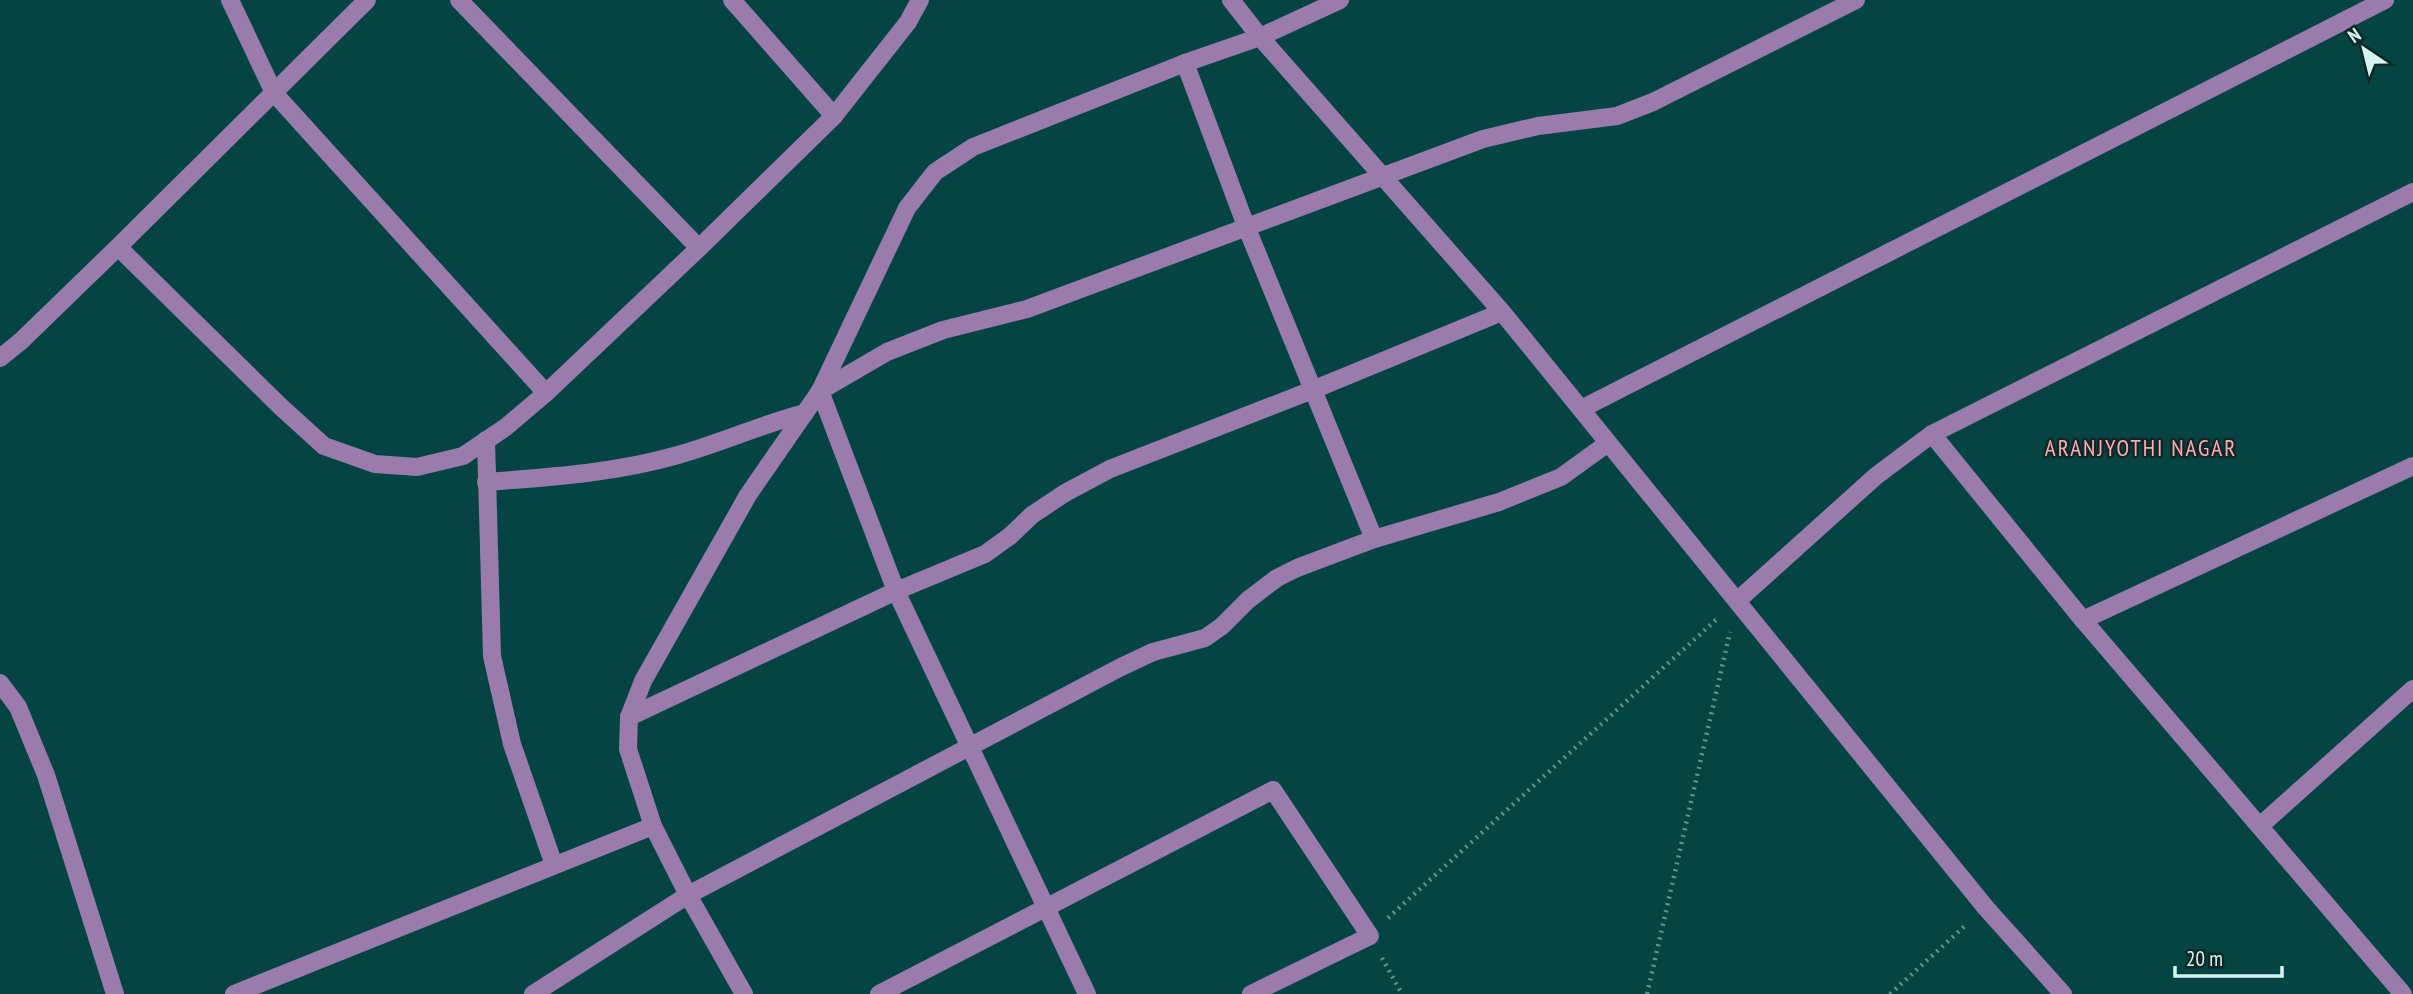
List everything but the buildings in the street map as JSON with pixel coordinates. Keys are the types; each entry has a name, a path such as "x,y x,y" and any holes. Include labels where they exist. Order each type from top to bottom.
{"street":[{"path":"230,0 274,93 546,393"},
{"path":"0,358 118,247 368,0"},
{"path":"459,0 699,248"},
{"path":"732,0 834,116"},
{"path":"118,247 324,446 375,464 417,467 463,456 506,428 546,393 834,116 908,22 920,0"},
{"path":"1231,0 1260,37 1502,312 1986,908 2063,994"},
{"path":"744,994 653,826 628,749 629,717 643,681 748,495 820,391 907,208 935,172 973,146 1185,63 1260,37 1340,0"},
{"path":"820,391 887,352 932,334 1027,309 1483,139 1538,126 1617,116 1653,102 1856,0"},
{"path":"1581,409 2385,0"},
{"path":"1185,63 1246,226 1315,389 1374,539"},
{"path":"1737,601 1876,476 1932,434 2413,192"},
{"path":"629,717 896,591 985,554 1010,536 1032,515 1065,493 1110,469 1502,312"},
{"path":"820,391 896,591 1087,994"},
{"path":"486,482 591,474 678,455 805,412"},
{"path":"1932,434 2083,620 2403,994"},
{"path":"486,440 492,656 512,744 554,865"},
{"path":"533,994 688,895 1153,652 1205,638 1277,578 1374,539 1499,502 1561,477 1608,443"},
{"path":"2083,620 2413,466"},
{"path":"0,683 18,707 46,775 115,994"},
{"path":"2261,825 2413,689"},
{"path":"879,994 1273,790 1370,936 1251,994"},
{"path":"234,994 653,826"}],"path":[{"path":"1402,994 1370,936 1737,601"},
{"path":"1647,994 1737,601"},
{"path":"1890,994 1986,908"}],"district":[{"name":"ARANJYOTHI NAGAR","path":"2141,447"}]}
